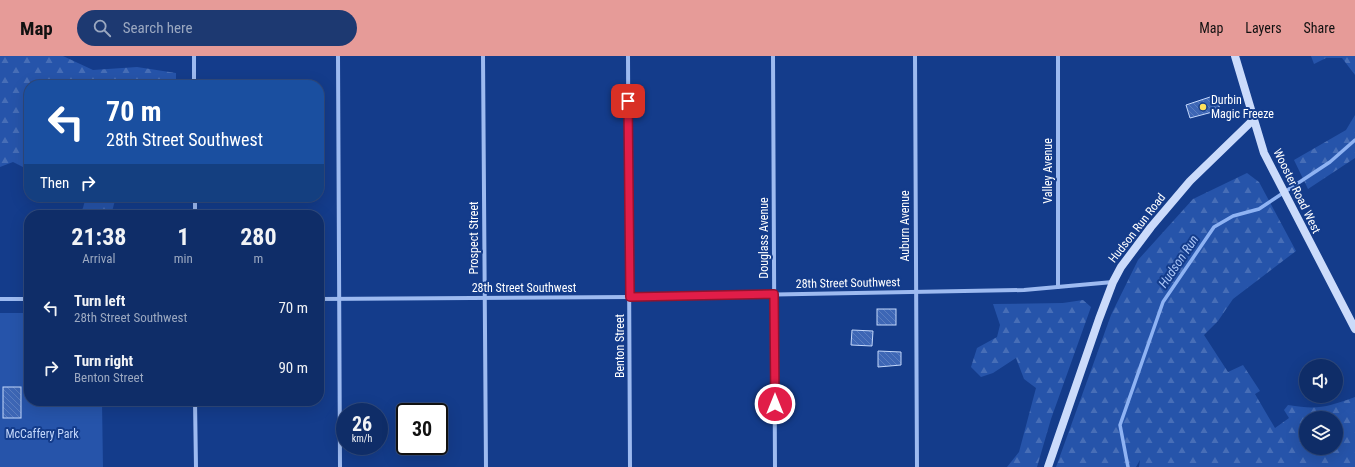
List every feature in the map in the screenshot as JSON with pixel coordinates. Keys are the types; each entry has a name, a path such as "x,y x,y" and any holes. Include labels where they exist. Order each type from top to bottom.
{"main road":[{"name":"Wooster Road West","path":"1235,56 1264,153 1355,329"},
{"name":"Hudson Run Road","path":"1048,467 1113,282 1132,252 1190,181 1253,120"}],"street":[{"path":"194,56 194,80"},
{"path":"338,56 340,467"},
{"name":"Prospect Street","path":"483,56 486,467"},
{"name":"Benton Street","path":"628,56 630,467"},
{"name":"Douglass Avenue","path":"773,56 775,467"},
{"name":"Auburn Avenue","path":"915,56 917,467"},
{"name":"Valley Avenue","path":"1058,56 1058,287"},
{"name":"28th Street Southwest","path":"324,299 485,299 1024,290 1113,282"},
{"path":"0,299 24,299"},
{"path":"195,406 196,467"}],"green space":[{"path":"0,56 63,56 93,70 137,67 176,73 176,80 24,80 24,168 13,162 0,167"},
{"path":"1311,56 1355,56 1355,75 1342,58 1326,58 1314,64"},
{"path":"1355,115 1355,158 1308,189 1294,160 1346,130"},
{"path":"1247,173 1259,182 1296,251 1233,299 1218,321 1204,335 1228,372 1243,365 1260,391 1255,394 1275,428 1289,418 1284,410 1288,405 1322,407 1343,403 1343,401 1355,397 1355,467 1139,467 1140,460 1136,467 1056,467 1111,315 1138,260 1193,199"},
{"path":"85,202 115,202 112,210 82,210"},
{"path":"1083,300 1091,307 1051,419 1037,467 1007,467 1019,452 1036,388 1024,379 1016,358 993,373 981,377 971,367 977,348 997,337 1000,325 993,304 1063,303"},
{"name":"McCaffery Park","path":"0,313 24,313 24,406 102,406 103,467 0,467"}],"building":[{"name":"Durbin Magic Freeze","path":"1216,95 1220,110 1190,118 1186,105"},
{"path":"877,309 896,309 896,325 877,325"},
{"path":"852,330 873,331 872,346 851,345"},
{"path":"878,351 901,352 901,365 878,367"},
{"path":"3,387 21,387 21,418 3,418"}],"waterway":[{"name":"Hudson Run","path":"1128,467 1120,425 1163,302 1214,227 1233,216 1259,209 1330,162 1355,140"}],"place":[{"name":"Durbin Magic Freeze","path":"1203,107"}],"route":[{"path":"628,101 630,297 774,294 775,404"}]}
